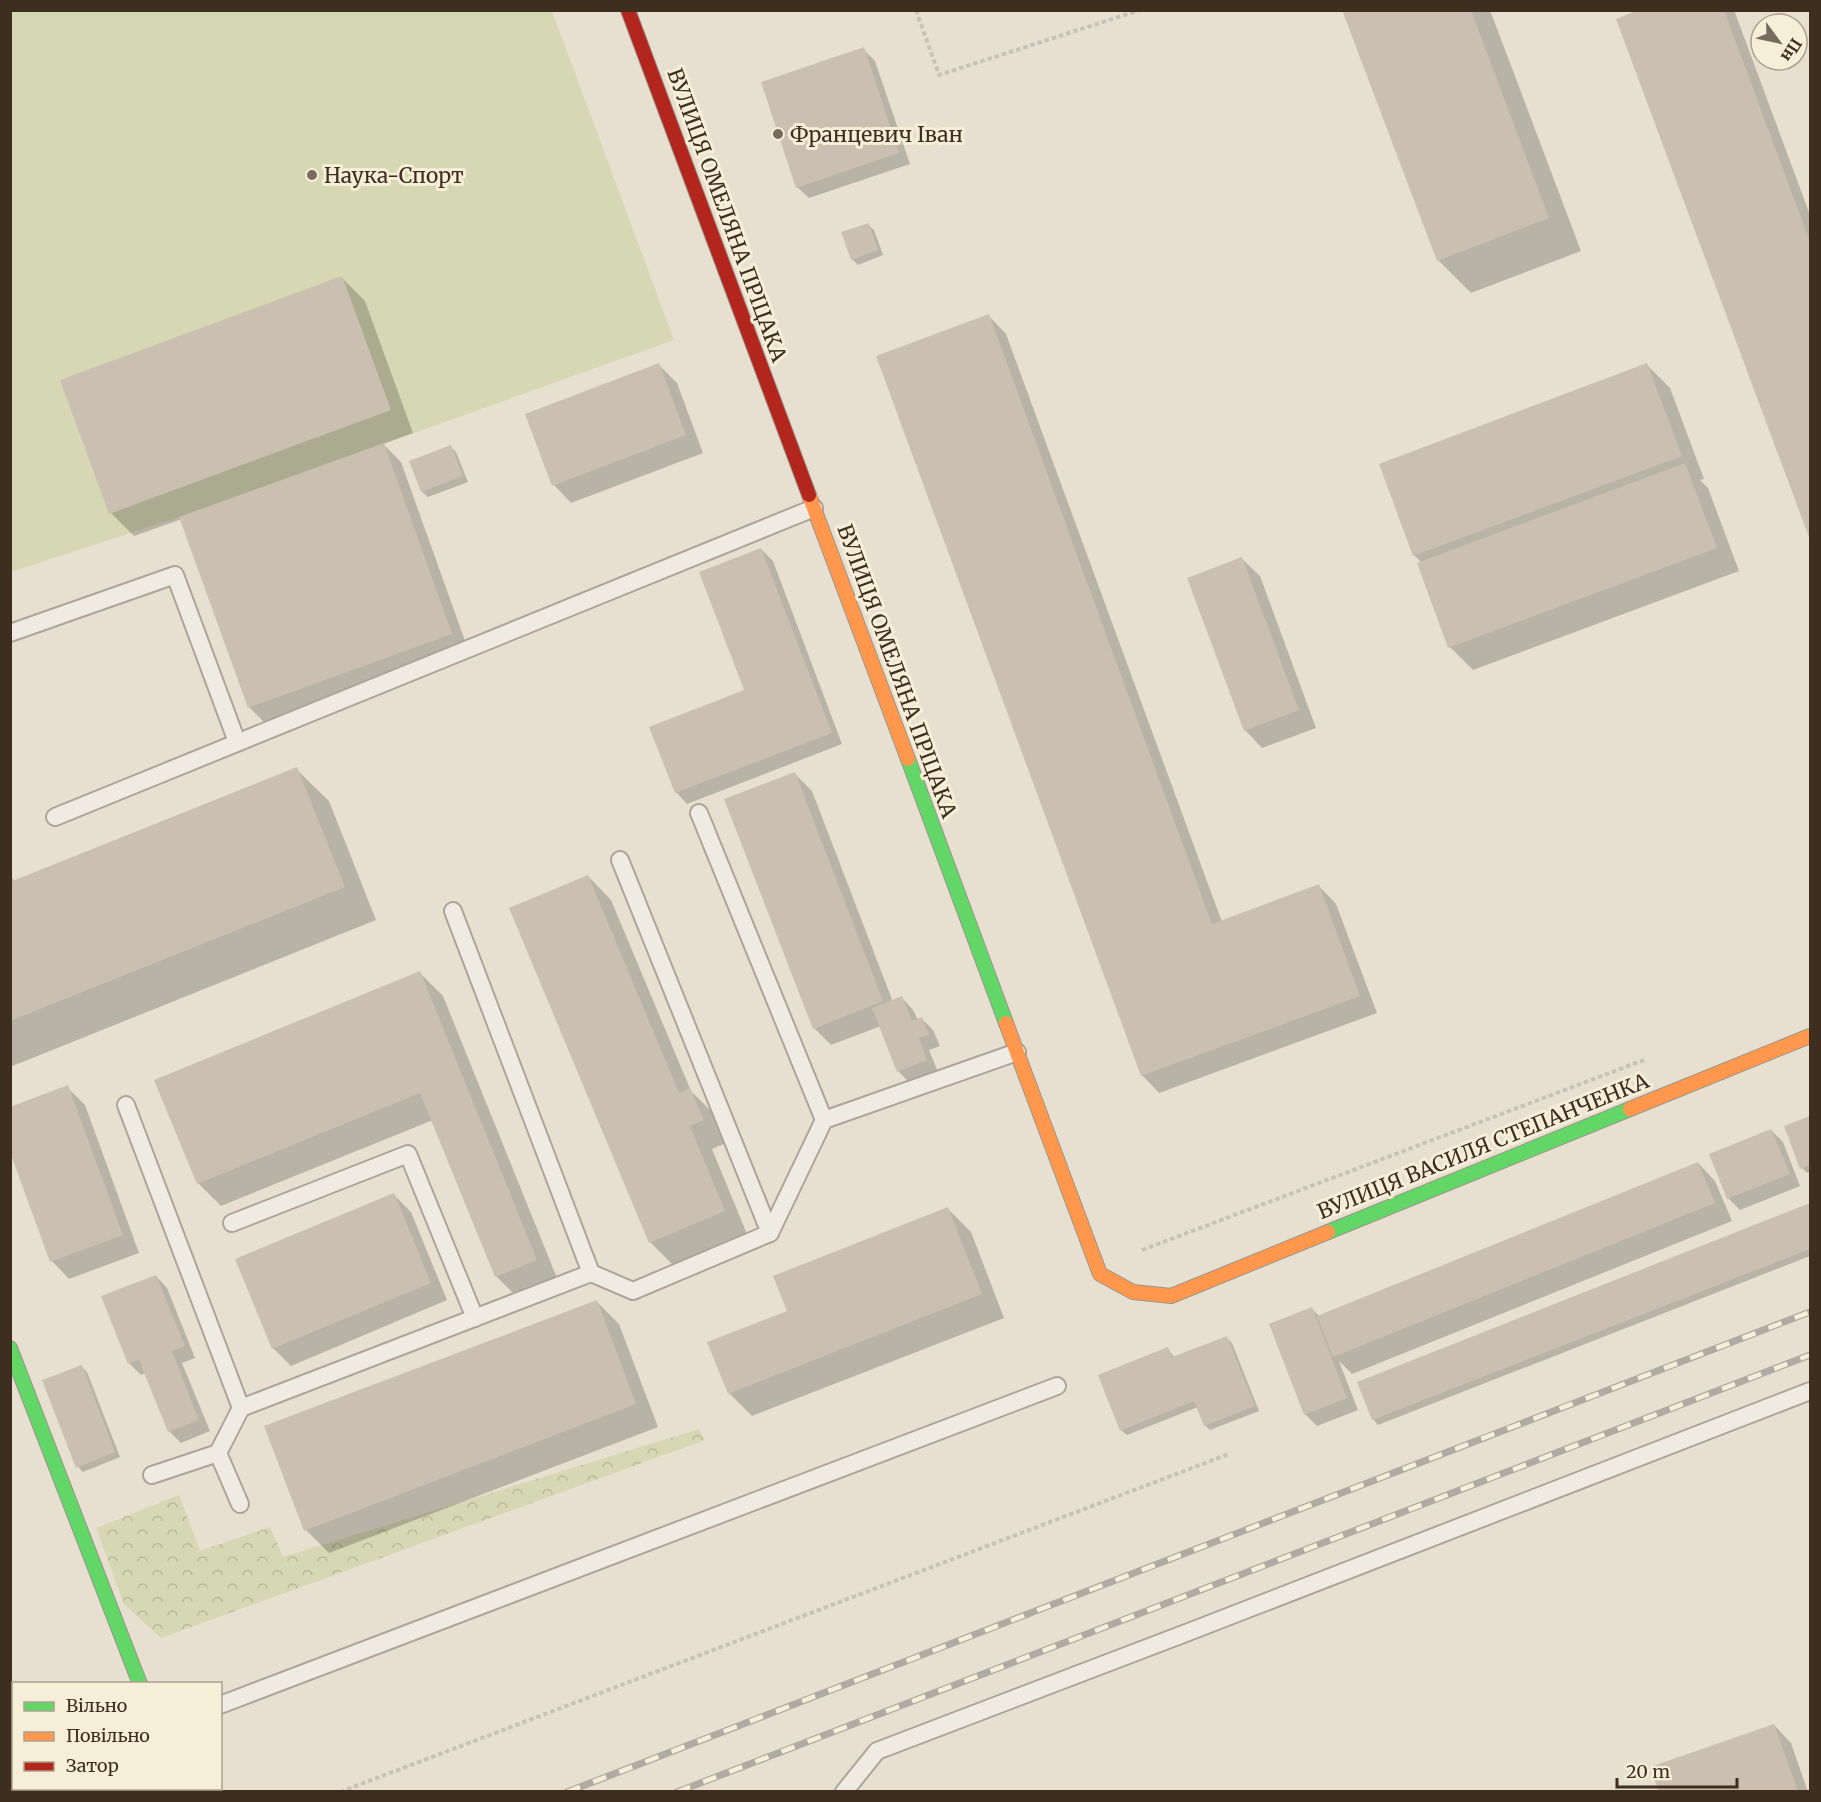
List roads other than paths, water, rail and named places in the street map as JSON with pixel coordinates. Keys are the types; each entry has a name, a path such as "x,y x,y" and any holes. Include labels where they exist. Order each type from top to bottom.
{"street":[{"name":"ВУЛИЦЯ ОМЕЛЯНА ПРІЦАКА","path":"628,10 1100,1274 1133,1292 1171,1296"},
{"name":"ВУЛИЦЯ ВАСИЛЯ СТЕПАНЧЕНКА","path":"1171,1296 1810,1036"},
{"path":"10,1348 140,1682"}],"lane":[{"path":"55,816 814,508"},
{"path":"10,633 175,575 237,742"},
{"path":"699,813 824,1120"},
{"path":"620,860 770,1233"},
{"path":"453,911 591,1273"},
{"path":"152,1475 218,1453 241,1408 591,1273 633,1291 770,1233 824,1120 1017,1052"},
{"path":"126,1105 241,1408"},
{"path":"232,1223 408,1154 476,1318"},
{"path":"222,1704 1057,1386"},
{"path":"844,1791 877,1751 1186,1634 1810,1391"},
{"path":"218,1453 240,1504"}],"railway":[{"path":"567,1792 1810,1312"},
{"path":"677,1792 1810,1355"}],"place":[{"name":"Францевич Іван","path":"778,134"},
{"name":"Наука-Спорт","path":"312,175"}]}
